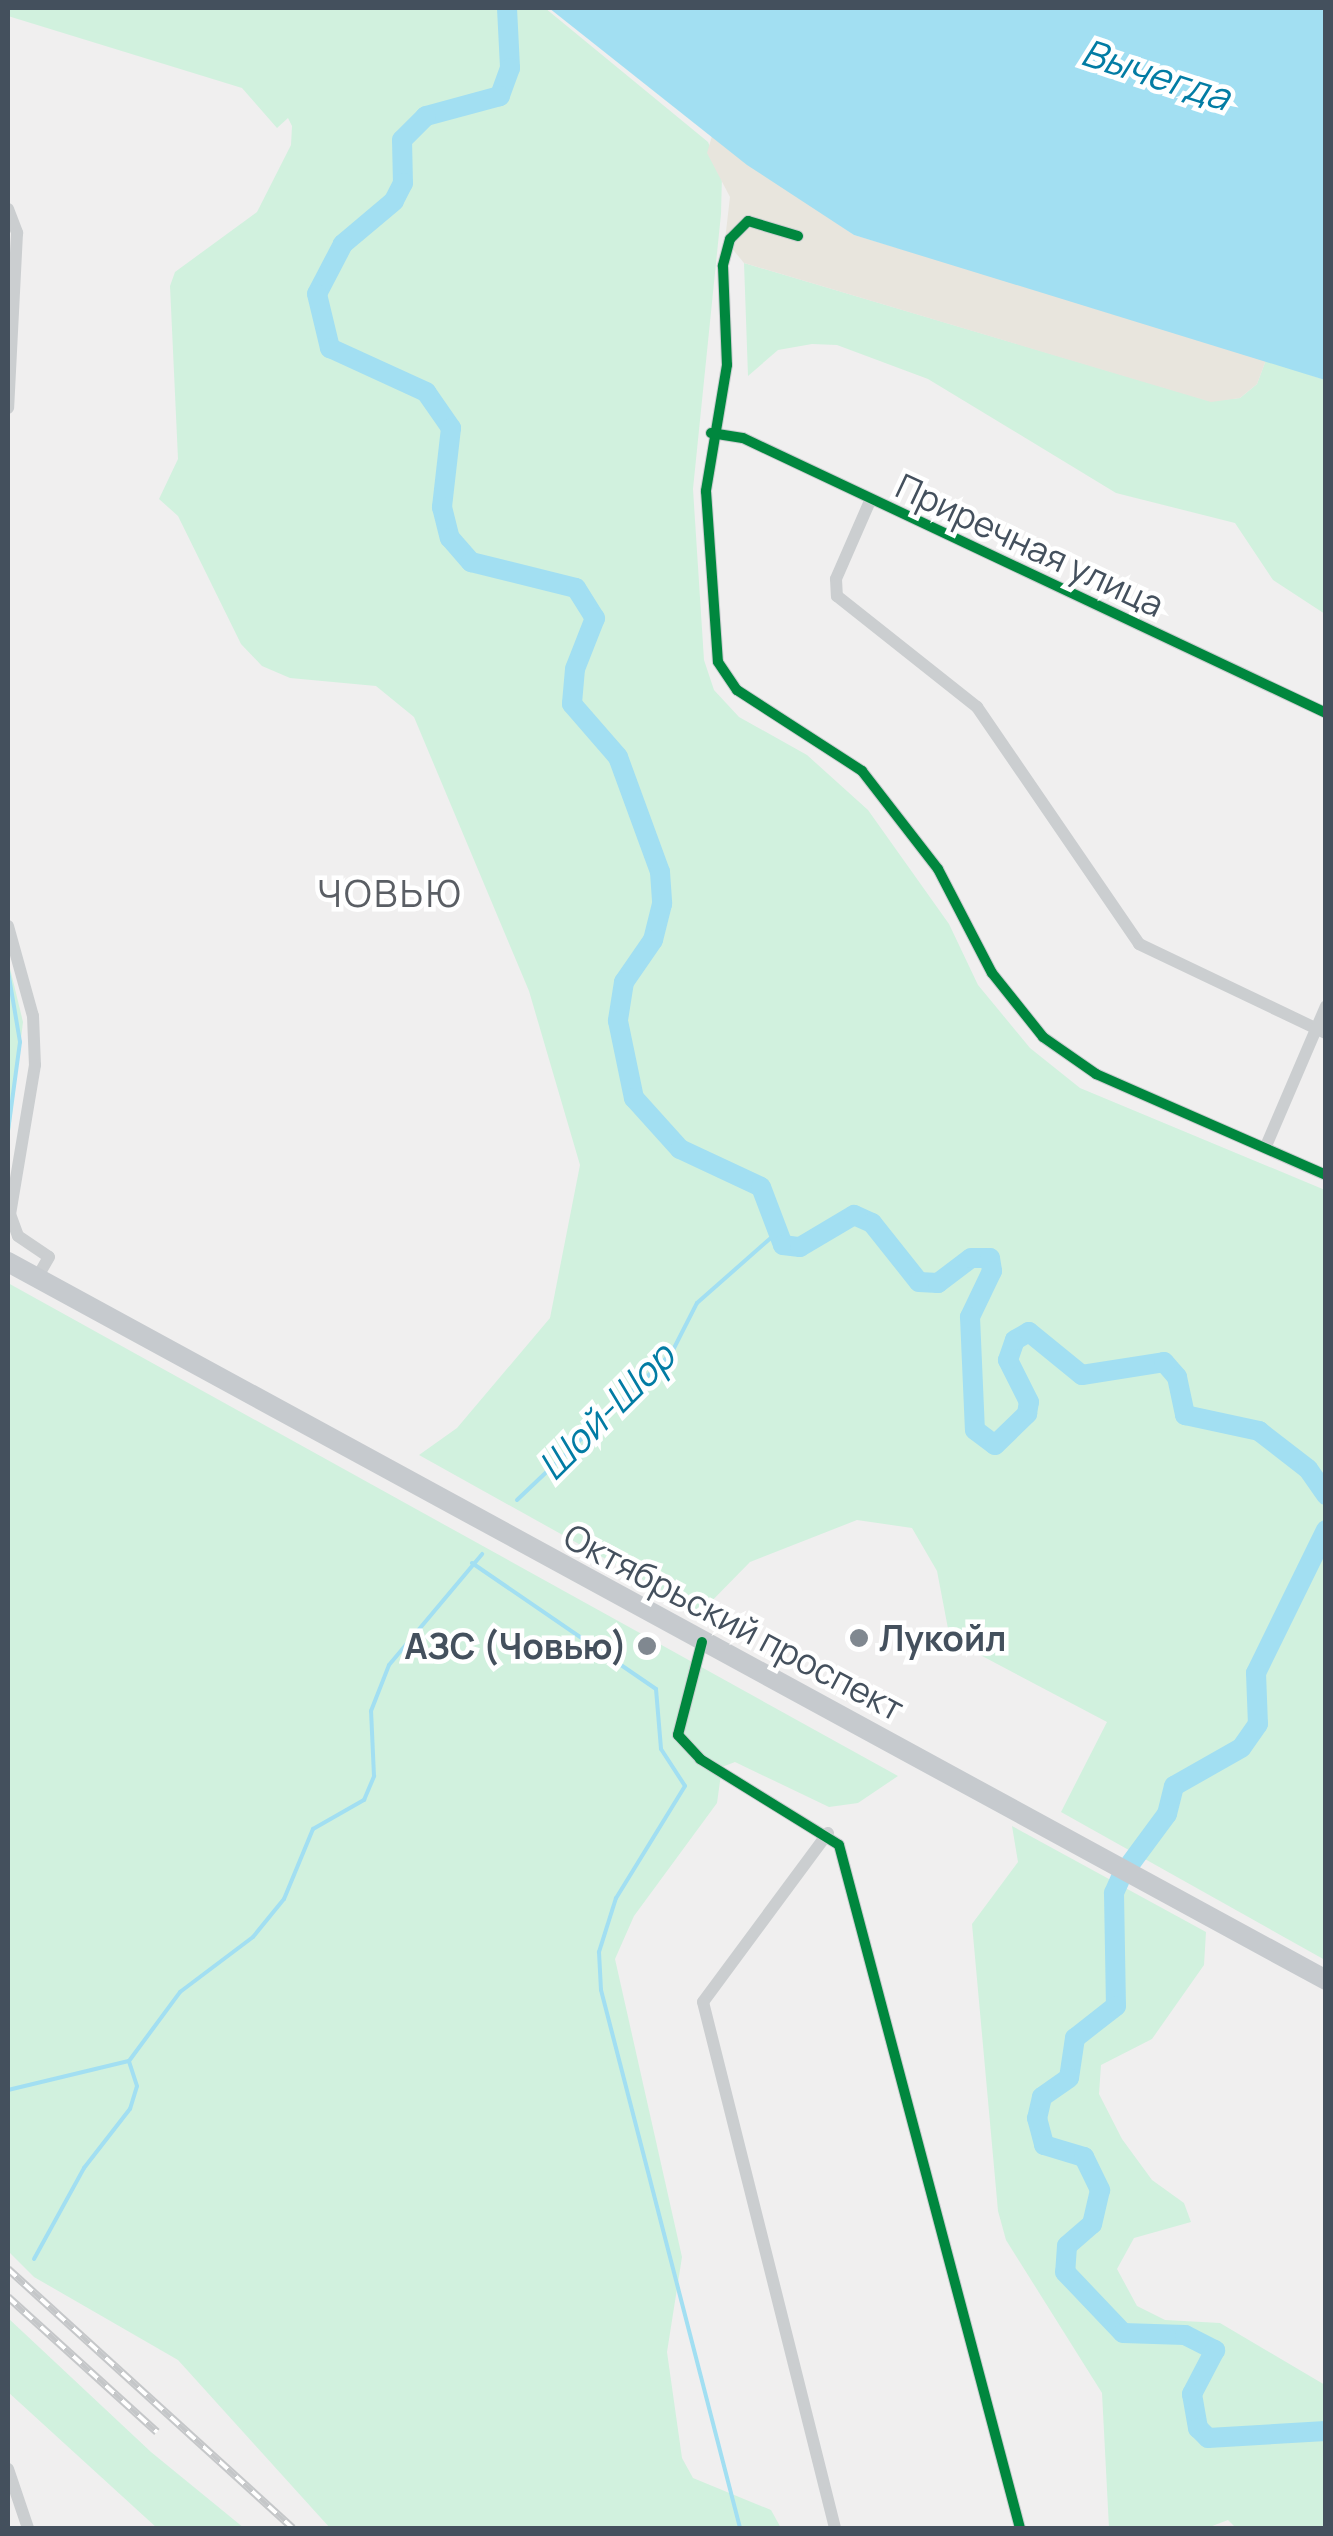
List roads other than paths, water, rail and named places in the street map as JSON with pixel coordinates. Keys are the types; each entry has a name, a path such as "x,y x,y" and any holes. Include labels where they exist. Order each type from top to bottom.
{"main road":[{"name":"Октябрьский проспект","path":"8,1262 1326,1980"}],"street":[{"path":"8,208 18,233 8,408"},
{"path":"798,236 748,220 730,239 722,276 727,365 711,434 709,616 729,680 870,780 938,870 1002,988 1043,1036 1096,1074 1326,1175"},
{"name":"Приречная улица","path":"711,434 743,438 1326,713"},
{"path":"870,501 836,579 836,596 977,707 1139,944 1320,1031"},
{"path":"8,926 33,1016 35,1065 10,1214 18,1236 49,1257 37,1278"},
{"path":"1266,1146 1320,1031 1326,1006"},
{"path":"702,1642 678,1735 700,1759 828,1833 839,1844 1020,2528"},
{"path":"828,1833 703,2002 835,2528"},
{"path":"8,2468 28,2528"}],"water":[{"name":"Вычегда","path":"549,8 1325,8 1325,380 854,235 747,165"}],"waterway":[{"path":"507,8 510,68 500,96 426,116 402,140 403,183 394,201 343,244 317,294 330,348 426,392 451,428 442,507 450,538 471,562 576,588 595,618 575,669 572,704 618,757 660,872 662,904 653,940 624,982 618,1021 634,1098 680,1149 761,1187 783,1245 800,1247 854,1215 872,1223 919,1282 938,1283 971,1258 990,1258 992,1271 970,1317 975,1430 995,1445 1027,1414 1029,1402 1008,1360 1015,1340 1029,1332 1082,1375 1164,1362 1177,1377 1185,1415 1259,1431 1308,1469 1326,1495"},
{"path":"8,971 20,1042 8,1131"},
{"name":"Шой-Шор","path":"517,1500 671,1354 697,1303 773,1236"},
{"path":"1326,1530 1256,1673 1258,1724 1241,1748 1174,1786 1167,1814 1122,1875 1114,1893 1116,2006 1075,2038 1069,2078 1042,2097 1037,2118 1044,2145 1084,2157 1100,2190 1092,2224 1067,2246 1065,2272 1123,2333 1185,2335 1215,2350 1192,2394 1198,2428 1208,2438 1326,2431"},
{"name":"Шой-Шор","path":"8,2090 129,2061 180,1992 253,1937 284,1899 313,1829 364,1800 374,1776 371,1711 389,1665 482,1554"},
{"path":"472,1563 656,1689 661,1749 685,1786 616,1898 599,1952 601,1990 740,2528"},
{"path":"34,2259 84,2168 130,2109 137,2086 129,2061"}],"railway":[{"path":"8,2269 293,2528"},
{"path":"8,2297 157,2432"}],"place":[{"name":"Лукойл","path":"859,1638"},
{"name":"АЗС (Човью)","path":"647,1646"}],"district":[{"name":"ЧОВЬЮ","path":"390,893"}]}
